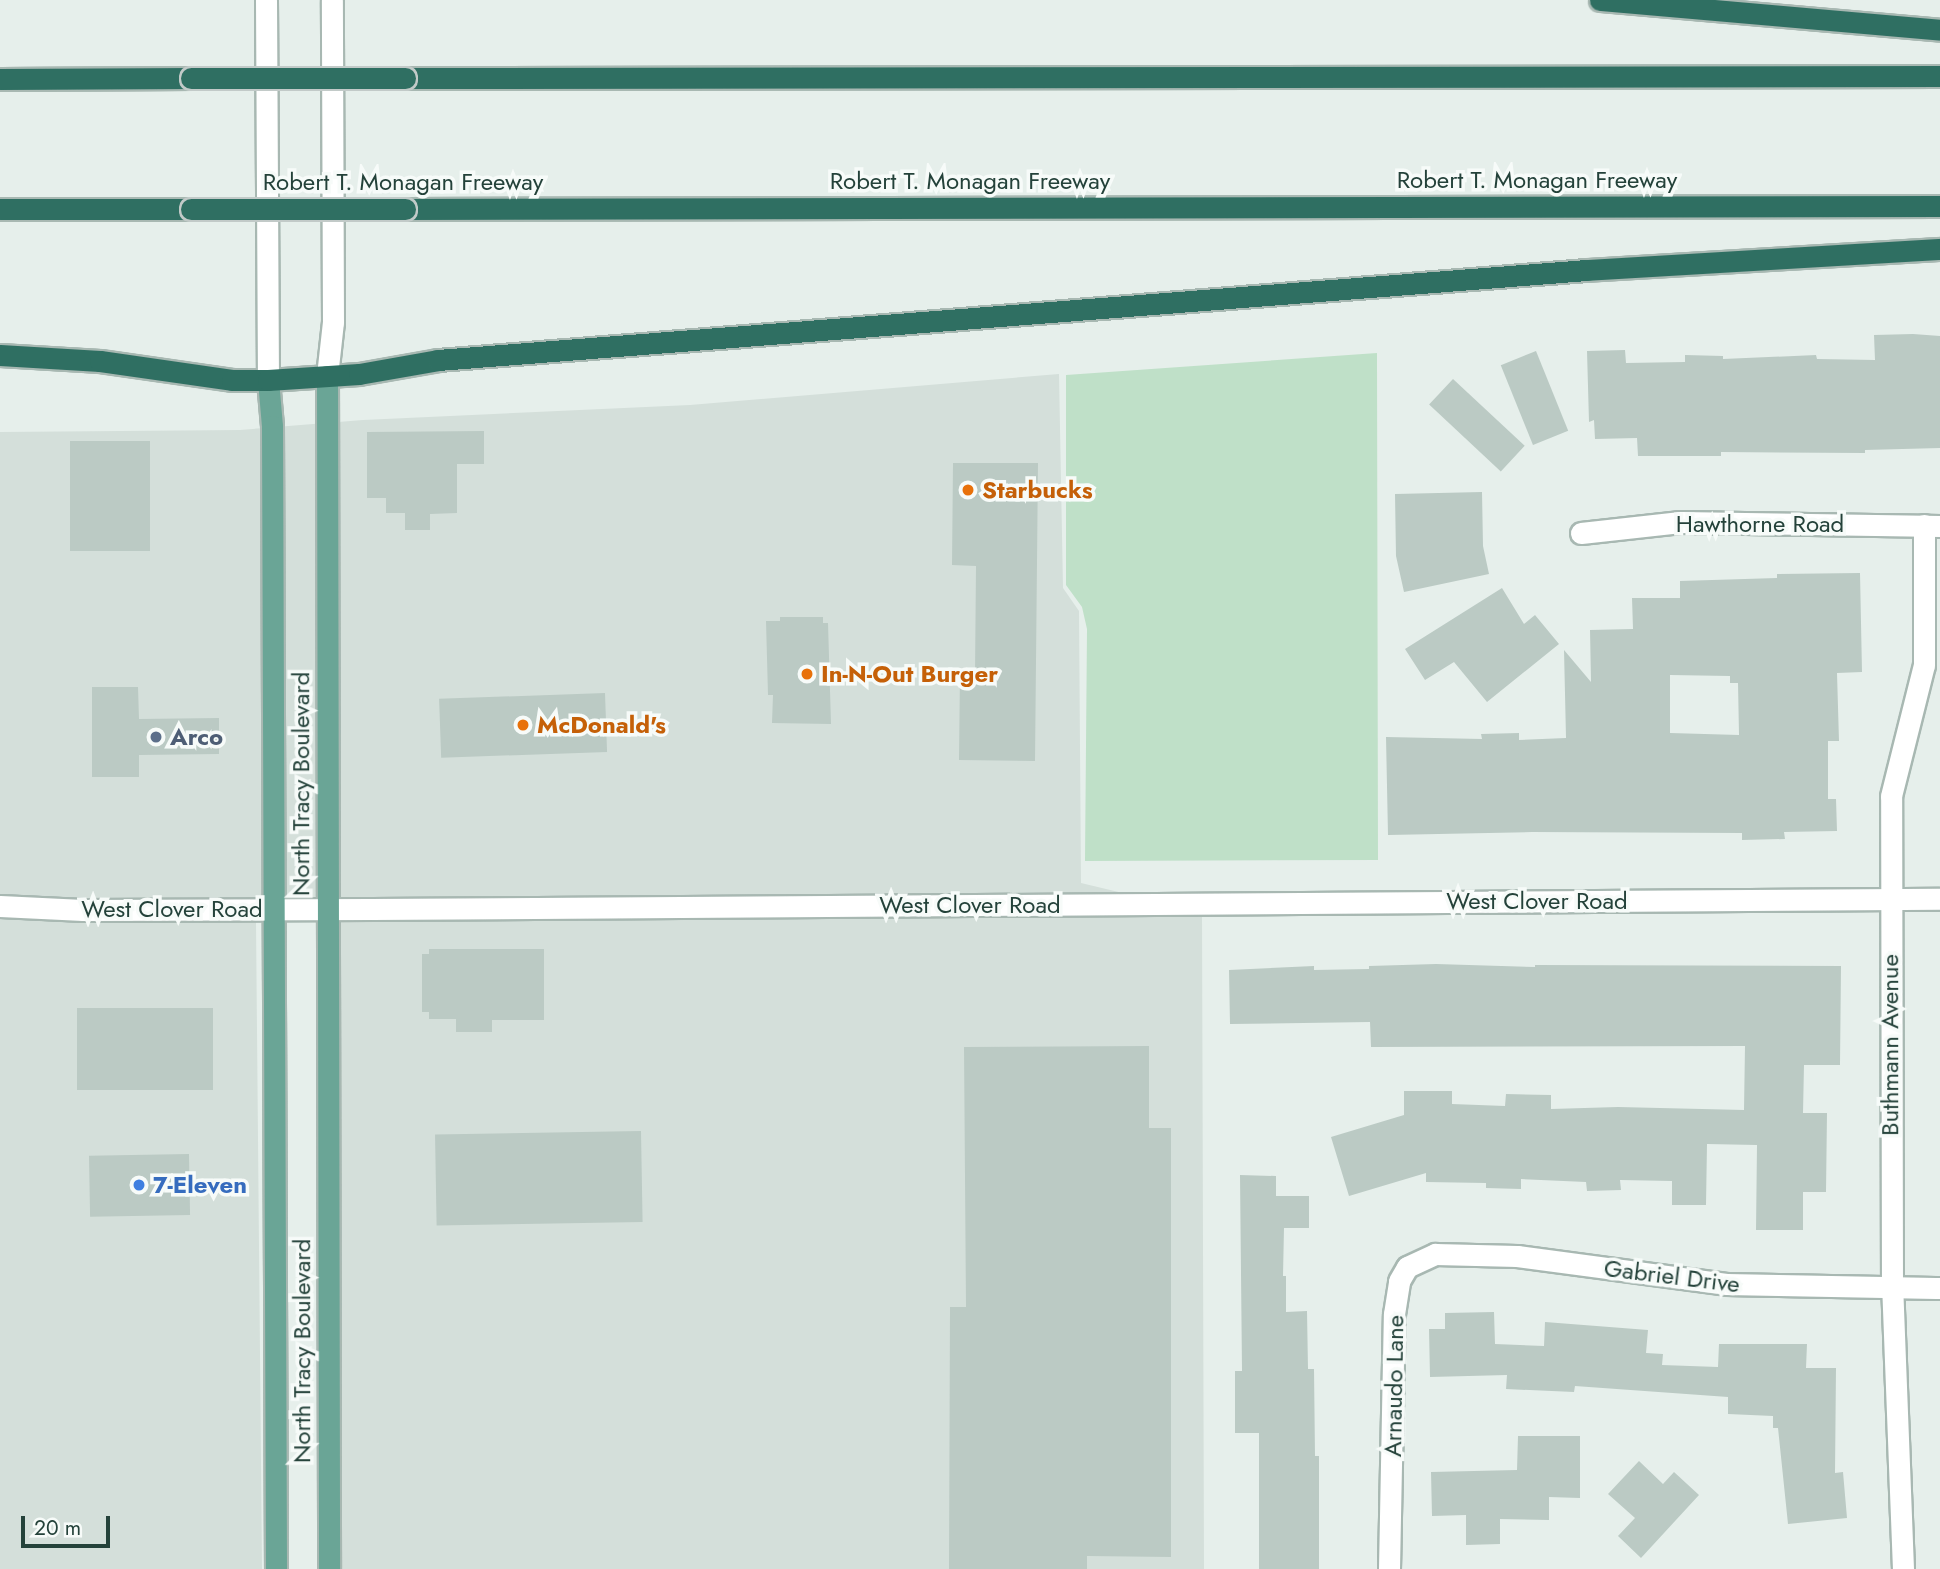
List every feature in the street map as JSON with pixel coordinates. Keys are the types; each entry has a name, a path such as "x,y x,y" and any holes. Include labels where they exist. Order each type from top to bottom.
{"highway":[{"path":"1600,0 1940,30"},
{"path":"0,79 1940,76"},
{"name":"Robert T. Monagan Freeway","path":"0,209 1940,206"},
{"path":"0,355 100,360 232,380 268,380 359,374 452,358 1586,270 1940,249"}],"main road":[{"name":"North Tracy Boulevard","path":"327,376 329,1569"},
{"name":"North Tracy Boulevard","path":"268,380 272,439 276,1569"}],"street":[{"path":"266,0 268,380"},
{"name":"North Tracy Boulevard","path":"327,376 333,322 332,0"},
{"name":"Hawthorne Road","path":"1581,533 1680,522 1932,525"},
{"name":"Buthmann Avenue","path":"1903,1569 1892,1286 1889,899 1891,796 1924,665 1932,525"},
{"name":"West Clover Road","path":"0,906 328,909 1940,899"},
{"name":"Gabriel Drive","path":"1407,1266 1435,1254 1517,1256 1726,1284 1940,1288"},
{"name":"Arnaudo Lane","path":"1390,1569 1394,1314 1399,1281 1407,1266"}],"shaded area":[{"path":"1059,374 1063,588 1079,611 1081,883 1202,912 1204,1569 338,1569 337,916 256,922 262,1569 0,1569 0,432 240,430 363,420 690,405"}],"green space":[{"path":"1377,353 1378,860 1085,861 1087,629 1082,607 1066,585 1066,375"}],"building":[{"path":"1874,335 1940,336 1940,448 1865,450 1865,453 1721,452 1721,456 1638,456 1637,438 1595,439 1594,420 1589,422 1587,351 1625,350 1626,363 1685,362 1685,355 1723,356 1723,359 1816,355 1817,359 1875,360"},
{"path":"1536,351 1568,431 1533,445 1501,365"},
{"path":"1453,379 1525,446 1501,471 1429,405"},
{"path":"484,431 484,464 457,464 457,513 430,514 430,530 405,530 405,513 386,513 386,498 367,498 367,432"},
{"path":"70,441 150,441 150,551 70,551"},
{"path":"953,463 1038,463 1035,761 959,760 960,674 975,674 976,566 952,565"},
{"path":"1482,492 1483,546 1489,574 1404,592 1396,556 1395,494"},
{"path":"1860,573 1862,672 1837,673 1839,741 1828,741 1828,799 1836,799 1837,831 1784,832 1785,839 1742,840 1742,833 1532,832 1388,835 1386,737 1482,739 1481,734 1519,733 1519,740 1566,738 1564,650 1591,682 1590,630 1633,629 1632,598 1680,598 1680,581 1777,578 1777,574","holes":["1670,675 1730,676 1730,683 1738,683 1739,735 1670,733"]},
{"path":"1502,588 1524,624 1535,615 1559,644 1487,702 1454,662 1425,680 1405,649"},
{"name":"In-N-Out Burger","path":"780,617 823,617 823,623 828,623 831,724 772,723 773,695 768,695 766,621 780,621"},
{"name":"Arco","path":"92,687 138,687 139,719 219,718 219,754 139,755 139,777 92,777"},
{"name":"McDonald's","path":"605,693 607,752 441,758 439,699"},
{"path":"429,949 544,949 544,1020 492,1020 492,1032 456,1032 456,1019 429,1019 429,1012 422,1012 422,954 429,954"},
{"path":"1436,964 1535,967 1841,966 1840,1065 1804,1065 1803,1113 1827,1113 1826,1192 1803,1192 1803,1230 1756,1230 1757,1145 1707,1144 1706,1205 1672,1205 1672,1181 1620,1180 1621,1190 1587,1191 1586,1182 1521,1179 1521,1189 1486,1188 1486,1183 1426,1182 1426,1173 1349,1196 1331,1137 1404,1115 1404,1091 1452,1091 1452,1104 1505,1106 1506,1094 1551,1095 1551,1109 1618,1107 1744,1110 1745,1046 1371,1047 1370,1022 1230,1024 1229,970 1314,966 1314,970 1369,969 1369,966"},
{"path":"77,1008 213,1008 213,1090 77,1090"},
{"path":"1149,1046 1149,1128 1171,1128 1171,1557 1087,1556 1087,1569 949,1569 950,1307 966,1307 964,1047"},
{"path":"641,1131 643,1222 437,1226 435,1135"},
{"name":"7-Eleven","path":"189,1154 190,1215 90,1217 89,1156"},
{"path":"1240,1175 1276,1176 1276,1196 1309,1196 1309,1228 1284,1228 1283,1276 1286,1276 1286,1312 1307,1311 1308,1369 1314,1369 1315,1456 1319,1456 1319,1569 1259,1569 1259,1433 1235,1433 1235,1371 1242,1371"},
{"path":"1494,1312 1495,1344 1544,1346 1545,1322 1648,1330 1646,1353 1663,1354 1662,1365 1718,1367 1719,1344 1807,1344 1806,1368 1836,1368 1835,1473 1843,1472 1847,1518 1788,1524 1778,1428 1773,1428 1773,1416 1728,1414 1728,1397 1575,1386 1574,1392 1506,1389 1507,1375 1430,1377 1429,1329 1445,1329 1445,1313"},
{"path":"1518,1436 1580,1436 1580,1498 1549,1497 1549,1520 1500,1519 1500,1544 1466,1545 1466,1515 1432,1516 1431,1472 1517,1470"},
{"path":"1639,1461 1663,1484 1674,1472 1699,1495 1641,1558 1618,1536 1635,1518 1608,1494"}],"place":[{"name":"Starbucks","path":"968,490"},
{"name":"In-N-Out Burger","path":"807,674"},
{"name":"McDonald's","path":"523,725"},
{"name":"Arco","path":"156,737"},
{"name":"7-Eleven","path":"139,1185"}]}
